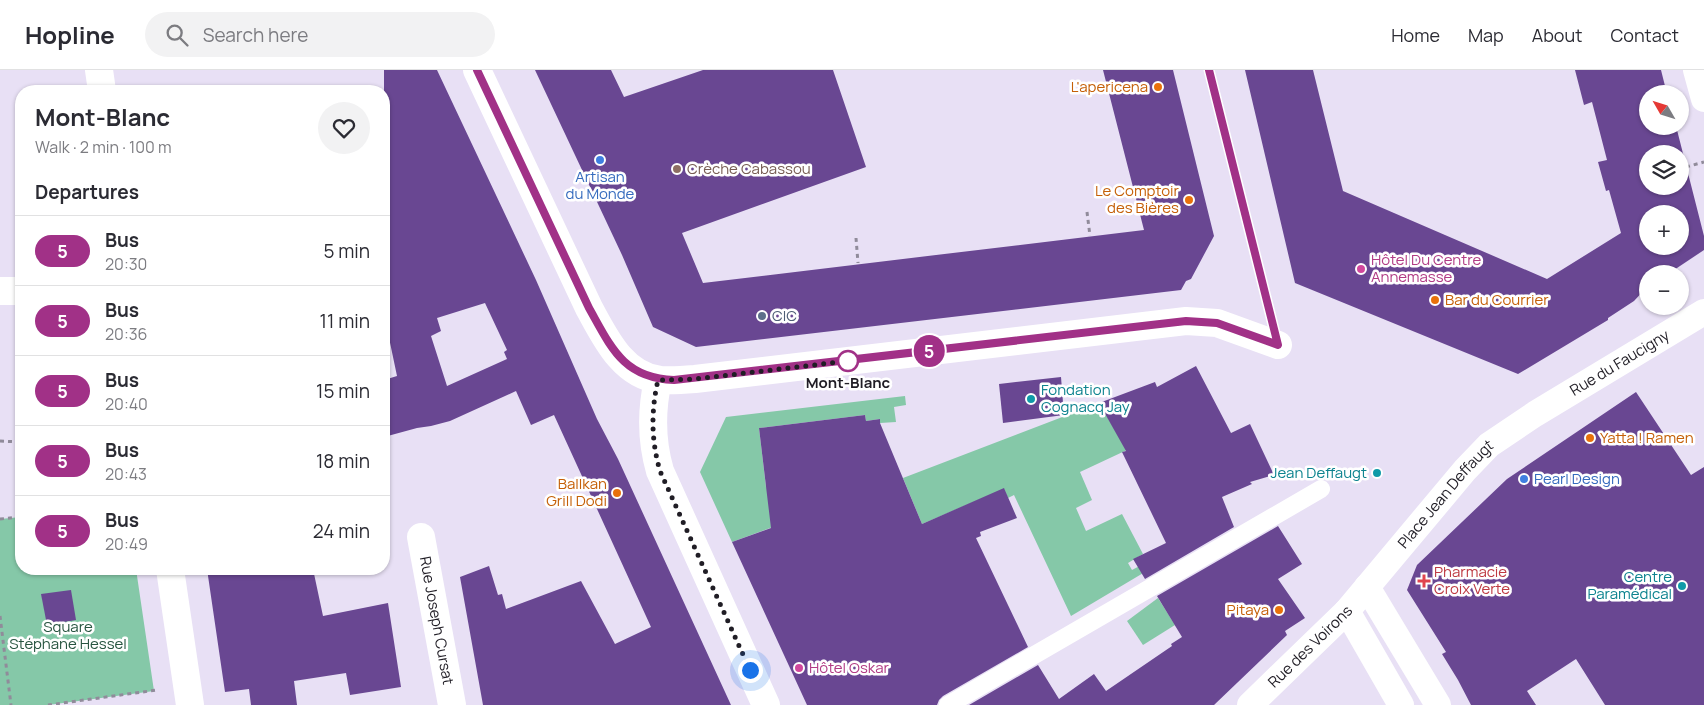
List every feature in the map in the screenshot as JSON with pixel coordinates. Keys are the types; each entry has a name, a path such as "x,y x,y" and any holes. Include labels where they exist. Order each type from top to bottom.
{"street":[{"path":"99,70 101,85"},
{"path":"477,70 589,308 608,342 614,352 634,370 658,380 695,379 1186,321 1217,323 1278,345"},
{"path":"1696,70 1704,99"},
{"path":"0,291 15,291"},
{"name":"Rue du Faucigny","path":"1535,414 1704,312"},
{"path":"658,380 652,426 654,448 660,471 766,705"},
{"name":"Place Jean Deffaugt","path":"1368,587 1480,453 1498,438 1535,414"},
{"name":"Rue Joseph Cursat","path":"421,537 452,705"},
{"path":"171,575 189,696"},
{"path":"1368,587 1438,705"},
{"name":"Rue des Voirons","path":"1250,705 1347,611 1368,587"},
{"path":"1347,611 1401,705"}],"lane":[{"path":"948,705 1321,489"}],"path":[{"path":"1689,166 1704,162"},
{"path":"1087,212 1090,236"},
{"path":"856,238 858,264"},
{"path":"0,441 15,442"},
{"path":"0,519 15,518"},
{"path":"0,616 11,705"},
{"path":"48,705 189,696"}],"green space":[{"path":"905,396 906,405 894,407 896,422 880,423 880,419 866,421 865,415 759,428 766,487 824,508 732,542 700,472 726,417"},
{"path":"1099,403 1127,450 1080,472 1092,500 1076,508 1086,531 1122,514 1143,554 1128,563 1132,570 1147,562 1150,569 1071,616 1014,495 1008,498 1004,489 922,524 903,478"},
{"name":"Square Stéphane Hessel","path":"15,518 15,575 137,575 154,691 48,705 0,705 0,519"},
{"path":"1158,598 1175,625 1143,645 1127,621"}],"building":[{"path":"384,70 437,70 536,280 597,419 618,459 731,705 483,705 460,577 489,566 498,595 502,594 506,609 581,581 615,644 651,627 554,415 531,425 516,391 450,421 390,435 390,378 397,376 390,343 390,85 384,85","holes":["485,303 507,350 504,352 507,359 447,386 431,336 441,331 437,318"]},
{"path":"535,70 611,70 624,97 703,70 833,70 866,167 682,233 703,283 1144,230 1103,70 1173,70 1214,236 1191,279 1186,281 1181,290 696,347 653,327 622,255"},
{"path":"1245,70 1313,70 1343,191 1547,279 1621,233 1609,190 1606,191 1598,162 1607,160 1592,102 1584,105 1575,70 1661,70 1665,85 1639,85 1639,135 1678,135 1681,145 1639,145 1639,195 1689,195 1689,177 1704,236 1704,250 1682,265 1639,265 1639,296 1634,301 1608,318 1608,320 1518,374 1295,283"},
{"path":"1196,366 1231,433 1250,424 1274,475 1250,482 1252,484 1222,497 1234,527 1145,579 1133,559 1166,543 1122,452 1126,451 1099,403 1155,382 1157,387"},
{"name":"Fondation Cognacq Jay","path":"1061,377 1064,415 1003,423 999,384"},
{"path":"1636,392 1691,475 1704,467 1704,705 1605,705 1576,659 1527,691 1536,705 1471,705 1442,654 1446,652 1407,590 1417,565 1507,479"},
{"path":"865,415 866,421 880,419 922,524 1004,488 1017,518 980,532 981,536 976,538 1028,647 943,696 937,705 807,705 732,542 771,528 759,428"},
{"path":"1278,526 1302,564 1278,579 1305,618 1285,631 1287,635 1214,705 969,705 1038,665 1059,699 1094,674 1106,691 1172,646 1171,644 1182,637 1157,596"},
{"path":"208,575 314,575 323,616 388,603 401,687 350,695 346,673 294,681 297,705 251,705 249,689 225,692"},
{"path":"71,590 76,620 47,625 41,594"}],"bus line":[{"name":"5","path":"477,70 589,308 614,352 634,370 645,376 658,380 674,380 1186,321 1217,323 1278,345 1209,70"}],"place":[{"name":"L'apericena","path":"1158,87"},
{"name":"Artisan du Monde","path":"600,160"},
{"name":"Crèche Cabassou","path":"677,169"},
{"name":"Le Comptoir des Bières","path":"1189,200"},
{"name":"Hôtel Du Centre Annemasse","path":"1361,269"},
{"name":"Bar du Courrier","path":"1435,300"},
{"name":"CIC","path":"762,316"},
{"name":"Mont-Blanc","path":"848,361"},
{"name":"Fondation Cognacq Jay","path":"1031,399"},
{"name":"Yatta ! Ramen","path":"1590,438"},
{"name":"Jean Deffaugt","path":"1377,473"},
{"name":"Pearl Design","path":"1524,479"},
{"name":"Ballkan Grill Dodi","path":"617,493"},
{"name":"Pharmacie Croix Verte","path":"1424,581"},
{"name":"Centre Paramédical","path":"1682,586"},
{"name":"Pitaya","path":"1279,610"},
{"name":"Hôtel Oskar","path":"799,668"}],"route":[{"path":"750,670 660,471 654,448 652,426 652,413 658,380 695,379 848,361"}]}
